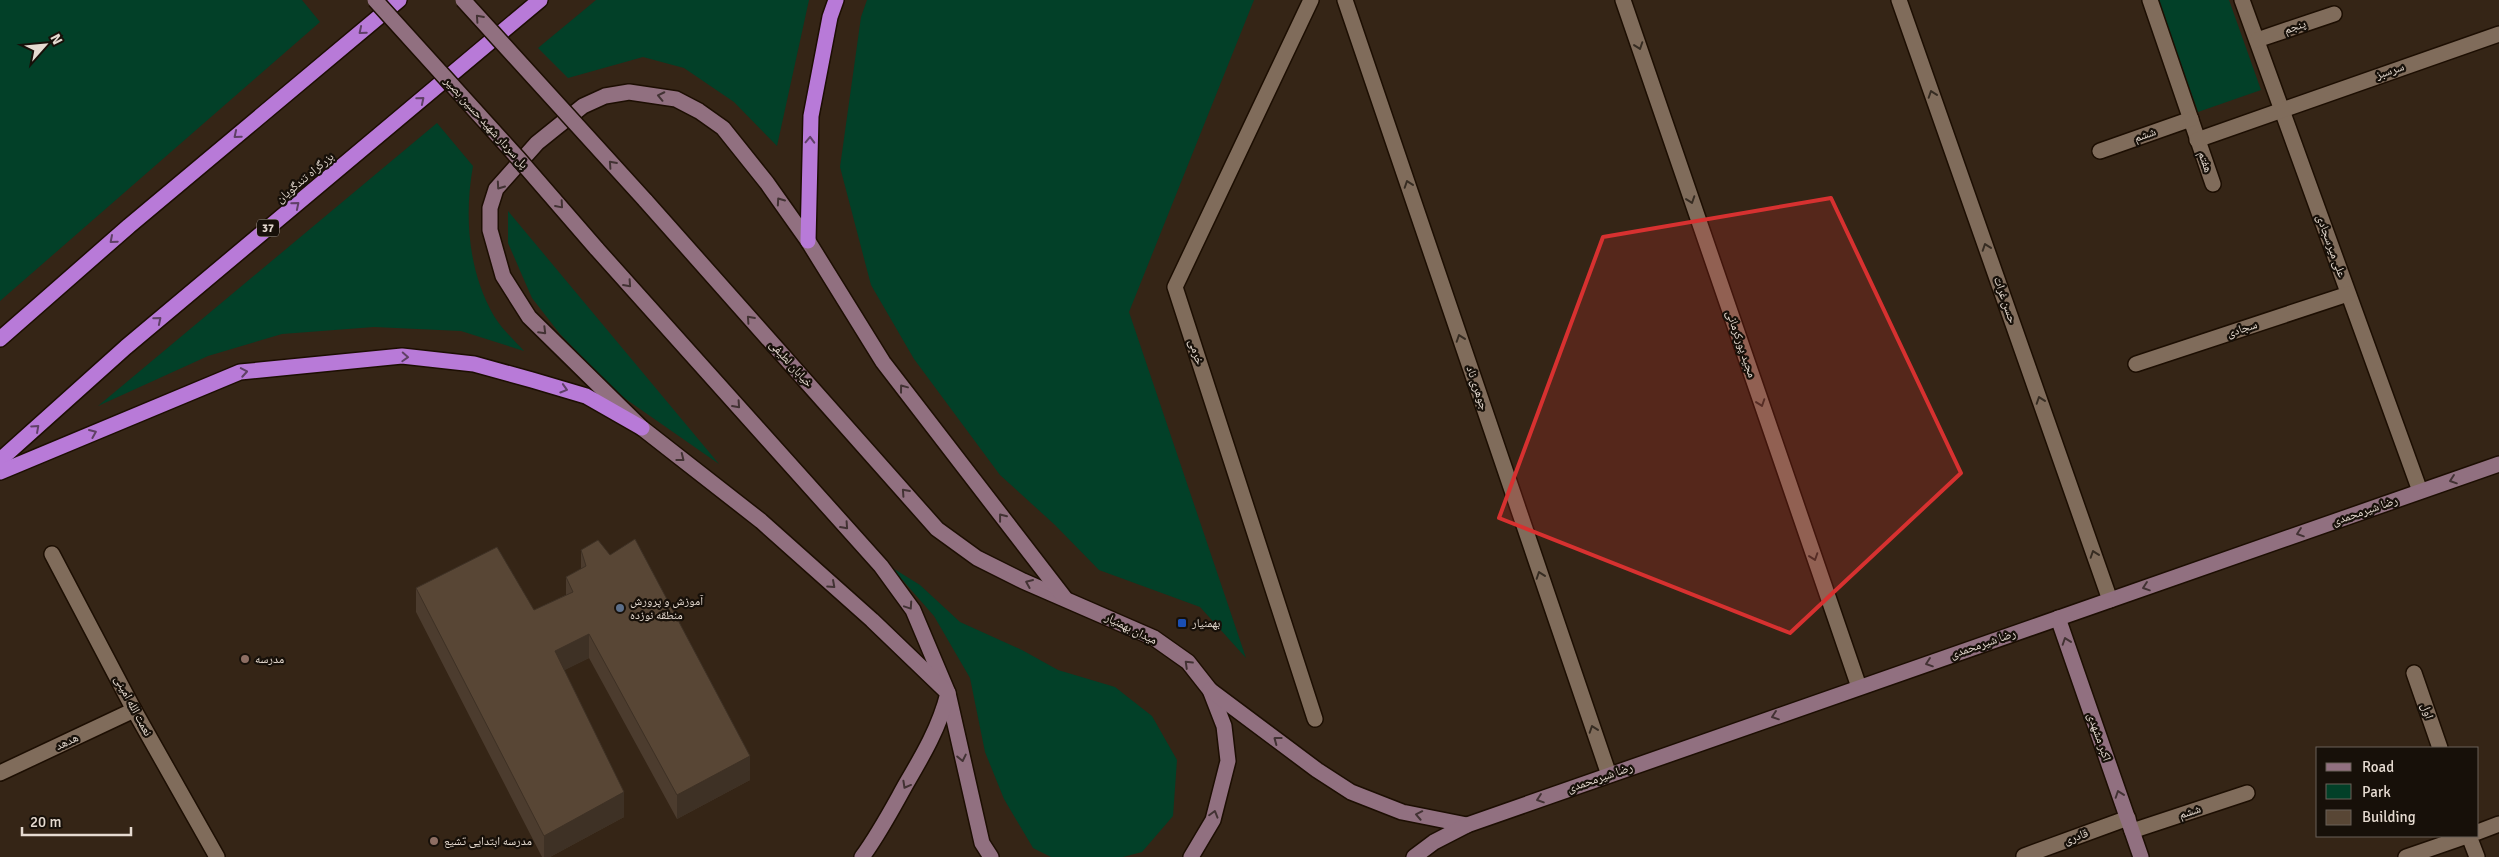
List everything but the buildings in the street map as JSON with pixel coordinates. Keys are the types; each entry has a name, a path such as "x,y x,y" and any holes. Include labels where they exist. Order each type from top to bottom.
{"highway":[{"path":"0,339 129,226 399,0"},
{"name":"بزرگراه تندگویان","path":"0,460 126,347 540,0"},
{"path":"808,241 811,116 830,17 836,0"},
{"path":"0,472 240,372 402,356 474,364 586,396 642,428"}],"street":[{"name":"پل سردار شهید حسین بصیر","path":"375,0 881,566 913,610 948,693"},
{"name":"خیابان لطیفی","path":"463,0 645,200 937,529"},
{"name":"خرمی","path":"1311,0 1175,287 1316,719"},
{"name":"جوهری ناد","path":"1345,0 1609,775"},
{"name":"مجید پورکرمانی","path":"1623,0 1859,687"},
{"name":"حسن غرات","path":"1900,0 2110,600"},
{"name":"هفتم","path":"2150,0 2212,184"},
{"name":"علی میرسجادی","path":"2242,0 2420,491"},
{"name":"پنجم","path":"2256,40 2334,14"},
{"name":"سرسبز","path":"2198,140 2281,109 2499,34"},
{"path":"992,857 982,843 948,693 872,620 761,521 642,428 529,317 503,276 490,230 490,208 496,189 537,143 583,106 605,96 629,92 652,94 676,100 699,111 723,128 767,183 808,241 883,362 1064,597"},
{"name":"ششم","path":"2100,150 2191,119"},
{"name":"سجادی","path":"2136,364 2348,294"},
{"name":"رضا شیرمحمدی","path":"1414,857 1434,842 1466,825 2499,464"},
{"name":"میدان بهمنیار","path":"937,529 977,558 1023,581 1064,597 1154,638 1188,662 1210,690 1224,726 1228,761 1213,820 1191,857"},
{"name":"نعمت الله امینی","path":"52,554 134,710 217,857"},
{"name":"اکبر مشهدی","path":"2058,618 2141,857"},
{"name":"اول","path":"2414,673 2440,747"},
{"path":"1210,690 1317,770 1351,792 1402,812 1466,825"},
{"path":"862,857 876,838 914,770 942,716 948,693"},
{"name":"هدهد","path":"0,774 134,710"},
{"name":"ششم","path":"2130,825 2247,793"},
{"path":"2479,832 2499,824"},
{"name":"قادری","path":"2024,856 2130,825"},
{"path":"2406,857 2465,837"},
{"path":"2468,837 2476,857"}],"highlighted area":[{"path":"1831,198 1961,473 1790,633 1499,518 1603,237"}],"green space":[{"path":"0,0 302,0 320,22 0,301"},
{"path":"596,0 809,0 777,146 734,102 684,68 643,57 568,78 538,48"},
{"path":"867,0 1254,0 1129,312 1246,658 1200,607 1099,570 1055,525 1000,475 914,359 871,285 840,167 861,17"},
{"path":"2158,0 2229,0 2261,90 2198,112"},
{"path":"437,123 473,166 470,185 469,224 470,243 478,281 494,316 524,351 461,331 374,327 282,334 208,356 98,406"},
{"path":"508,211 719,464 617,393 560,334 532,298 508,243"},
{"path":"891,567 920,585 960,622 1022,650 1058,670 1115,687 1152,716 1177,760 1173,816 1142,852 1123,857 1051,857 1033,848 1004,799 985,752 970,678 934,616"}],"place":[{"name":"آموزش و پرورش منطقه نوزده","path":"620,608"},
{"name":"بهمنیار","path":"1182,623"},
{"name":"مدرسه","path":"245,659"},
{"name":"مدرسه ابتدایی تشیع","path":"434,841"}]}
